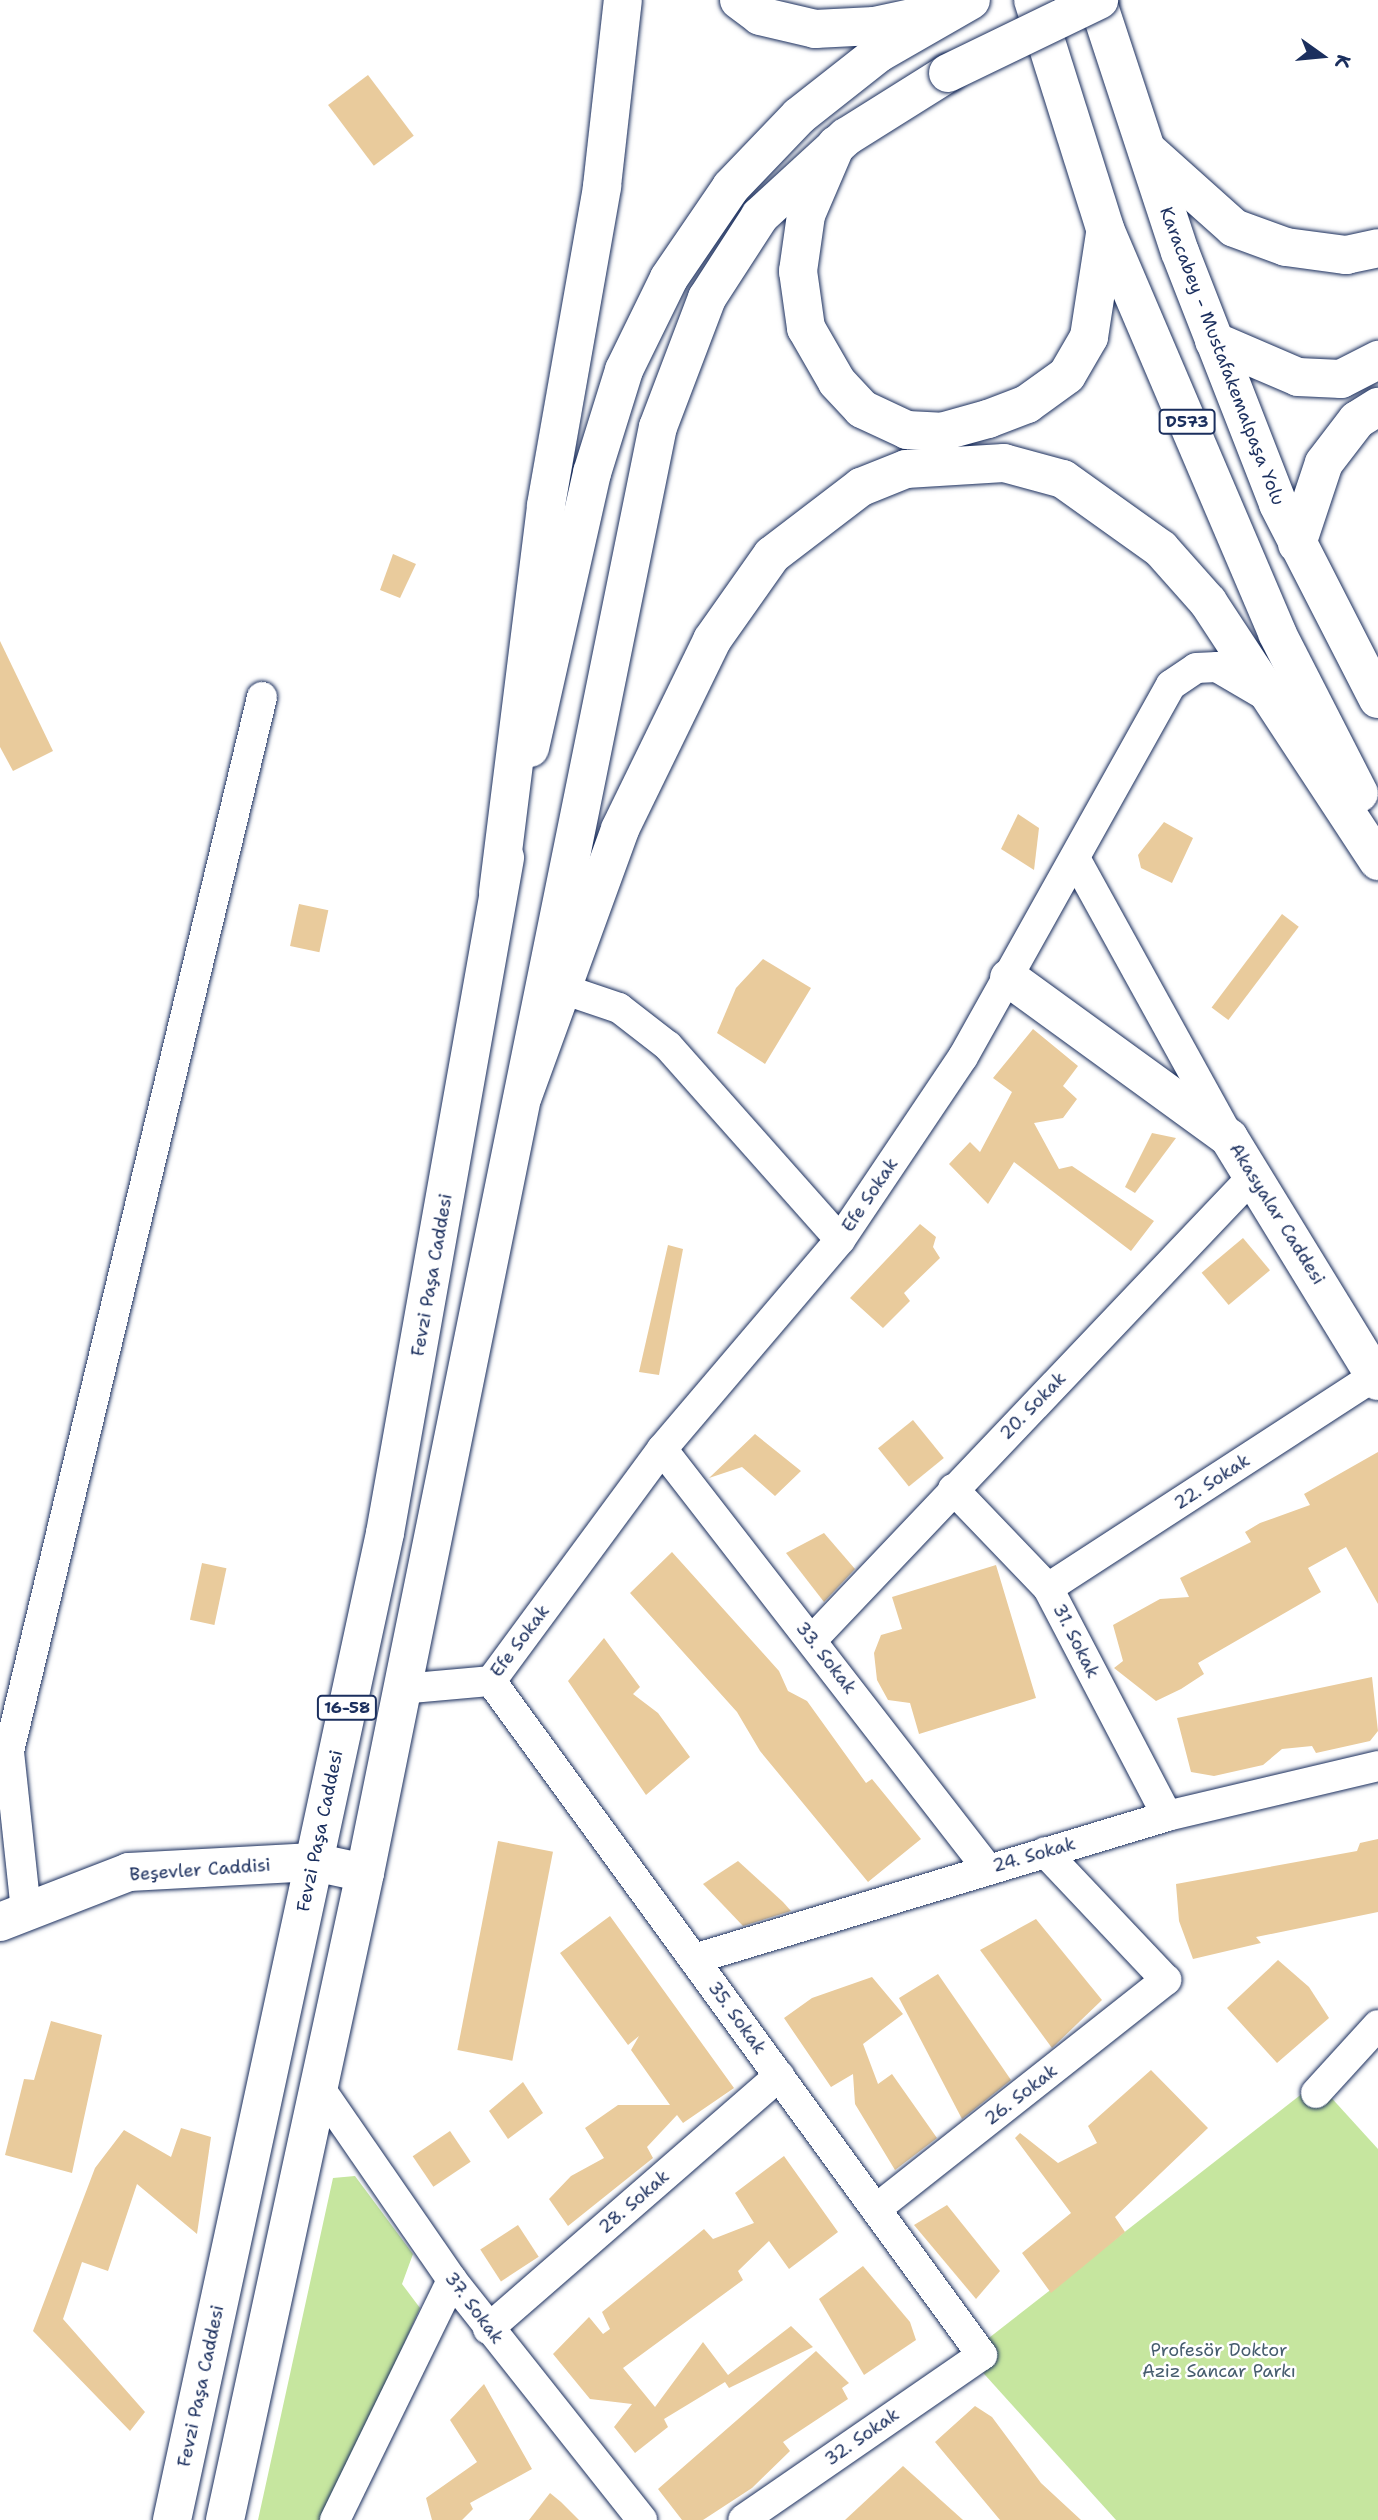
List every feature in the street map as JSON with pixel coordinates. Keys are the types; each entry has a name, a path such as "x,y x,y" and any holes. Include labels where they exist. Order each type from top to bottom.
{"main road":[{"path":"498,892 546,505 602,186 623,0"},
{"path":"739,0 761,16 815,29 874,26 962,5"},
{"name":"D573","path":"1033,0 1105,229 1276,634 1378,829"},
{"path":"554,985 658,427 707,298 760,216 836,145 948,73 1098,0"},
{"name":"Karacabey - Mustafakemalpaşa Yolu","path":"1098,0 1146,150 1214,341 1297,544 1378,699"},
{"path":"498,892 592,473 624,370 669,278 731,187 799,116 879,53 962,5"},
{"path":"836,145 806,215 798,271 806,328 836,382 862,409 907,430 941,432 988,419 1027,404 1067,375 1088,337 1105,229"},
{"path":"1146,150 1234,228 1298,248 1346,255 1378,248"},
{"path":"1214,341 1298,377 1340,379 1378,360"},
{"path":"1297,544 1324,463 1357,420 1378,407"},
{"path":"554,985 620,828 712,640 772,555 861,487 906,469 958,462 1003,463 1063,479 1161,549 1208,602 1378,861"},
{"name":"Fevzi Paşa Caddesi","path":"172,2520 385,1533 498,892"},
{"name":"Akasyalar Caddesi","path":"1009,978 1229,1138 1255,1174 1377,1378"},
{"name":"16-58","path":"225,2520 365,1873 523,1096 554,985"},
{"name":"Beşevler Caddisi","path":"13,1916 130,1872 314,1862 365,1873"}],"street":[{"name":"Efe Sokak","path":"401,1689 491,1681 663,1449 840,1240 1009,978 1171,685 1196,668 1217,667 1271,699"},
{"path":"13,1916 4,1751 262,696"},
{"path":"1076,860 1229,1138"},
{"path":"554,985 619,1008 668,1046 840,1240"},
{"name":"20. Sokak","path":"812,1640 1255,1174"},
{"name":"22. Sokak","path":"1048,1588 1377,1378"},
{"name":"33. Sokak","path":"663,1449 986,1868"},
{"name":"31. Sokak","path":"953,1489 1048,1588 1167,1816"},
{"name":"35. Sokak","path":"491,1681 982,2355"},
{"name":"24. Sokak","path":"694,1959 986,1868 1167,1816 1378,1766"},
{"name":"26. Sokak","path":"876,2209 1166,1980 1045,1852"},
{"path":"1316,2092 1378,2025"},
{"name":"28. Sokak","path":"488,2329 779,2076"},
{"name":"37. Sokak","path":"319,2087 488,2329 642,2520"},
{"path":"335,2520 452,2280"},
{"name":"32. Sokak","path":"743,2520 982,2355"}],"green space":[{"name":"Profesör Doktor Aziz Sancar Parkı","path":"1317,2082 1378,2149 1378,2520 1116,2520 967,2355"},
{"path":"355,2176 413,2254 402,2284 420,2308 325,2520 258,2520 333,2178"}],"building":[{"path":"368,75 414,136 374,166 328,105"},
{"path":"393,554 416,564 400,598 380,590"},
{"path":"0,641 53,751 13,771 0,747"},
{"path":"1018,814 1039,828 1034,870 1001,849"},
{"path":"1164,822 1193,838 1172,883 1141,868 1138,855"},
{"path":"299,904 328,910 319,952 290,946"},
{"path":"1282,914 1299,927 1228,1020 1212,1007"},
{"path":"763,959 811,988 765,1064 717,1033 736,988"},
{"path":"1033,1029 1078,1066 1063,1086 1077,1099 1063,1118 1034,1123 1059,1169 1072,1166 1154,1221 1131,1251 1014,1162 988,1204 949,1164 970,1142 980,1152 1012,1092 993,1078"},
{"path":"1152,1133 1176,1138 1135,1193 1125,1187"},
{"path":"920,1224 936,1237 933,1247 940,1258 904,1293 910,1301 883,1328 850,1298"},
{"path":"1243,1238 1270,1270 1229,1305 1202,1273"},
{"path":"668,1245 683,1249 659,1375 639,1372"},
{"path":"913,1420 944,1458 909,1486 878,1448"},
{"path":"755,1434 801,1471 775,1496 742,1467 709,1478"},
{"path":"1378,1452 1378,1604 1346,1547 1308,1568 1321,1592 1198,1663 1204,1674 1181,1689 1156,1701 1114,1668 1123,1661 1113,1625 1160,1599 1189,1597 1180,1578 1251,1542 1245,1532 1260,1523 1310,1505 1304,1494"},
{"path":"824,1533 855,1569 824,1602 786,1553"},
{"path":"672,1552 779,1671 788,1691 807,1701 866,1783 872,1779 921,1839 868,1882 760,1751 737,1712 630,1593"},
{"path":"202,1563 226,1568 214,1625 190,1620"},
{"path":"996,1565 1036,1698 919,1734 910,1703 888,1700 877,1680 874,1653 881,1635 902,1629 892,1597"},
{"path":"604,1638 640,1687 633,1694 658,1713 690,1757 646,1795 568,1681"},
{"path":"1372,1677 1378,1731 1370,1741 1316,1753 1312,1746 1282,1749 1263,1765 1214,1776 1191,1772 1177,1718"},
{"path":"1378,1839 1378,1912 1256,1937 1261,1943 1193,1959 1179,1921 1176,1884 1357,1851 1360,1843"},
{"path":"498,1841 553,1852 512,2061 457,2050"},
{"path":"738,1861 791,1911 743,1926 703,1884"},
{"path":"610,1916 734,2088 683,2123 677,2115 647,2147 653,2158 568,2226 549,2199 571,2176 604,2158 585,2128 618,2105 670,2105 631,2050 639,2036 628,2045 560,1953"},
{"path":"1036,1919 1102,2000 1052,2048 980,1950"},
{"path":"1278,1960 1309,1987 1329,2018 1277,2063 1227,2008"},
{"path":"938,1974 1011,2080 962,2119 899,1998"},
{"path":"872,1977 903,2014 863,2044 878,2084 892,2074 937,2138 895,2170 855,2104 853,2074 831,2087 784,2018 812,1998"},
{"path":"51,2021 102,2035 72,2173 5,2155 24,2079 34,2080"},
{"path":"1151,2070 1208,2128 1115,2217 1125,2232 1051,2293 1022,2253 1071,2213 1015,2138 1020,2133 1058,2163 1097,2143 1088,2126"},
{"path":"523,2082 543,2113 508,2139 489,2111"},
{"path":"181,2128 211,2137 197,2234 137,2184 108,2271 82,2262 63,2319 145,2412 130,2431 33,2331 95,2168 124,2130 171,2157"},
{"path":"450,2131 471,2162 433,2187 413,2156"},
{"path":"784,2156 838,2232 789,2269 769,2241 738,2271 743,2280 623,2368 655,2407 703,2342 728,2375 791,2326 813,2347 729,2388 725,2382 664,2419 668,2427 635,2453 614,2427 632,2404 590,2399 553,2354 589,2317 603,2334 610,2329 602,2312 704,2229 713,2239 754,2223 735,2193"},
{"path":"947,2205 1000,2271 976,2299 914,2225"},
{"path":"518,2225 539,2257 501,2281 480,2250"},
{"path":"863,2266 910,2322 916,2340 864,2375 819,2299"},
{"path":"816,2351 849,2383 842,2388 848,2399 783,2442 790,2451 752,2488 703,2520 682,2520 658,2489"},
{"path":"484,2384 532,2469 470,2503 473,2509 462,2520 432,2520 426,2498 477,2462 450,2420"},
{"path":"975,2406 992,2417 1041,2483 1081,2520 1000,2520 935,2442"},
{"path":"903,2466 963,2520 845,2520"},
{"path":"550,2493 561,2502 579,2520 529,2520"}]}
